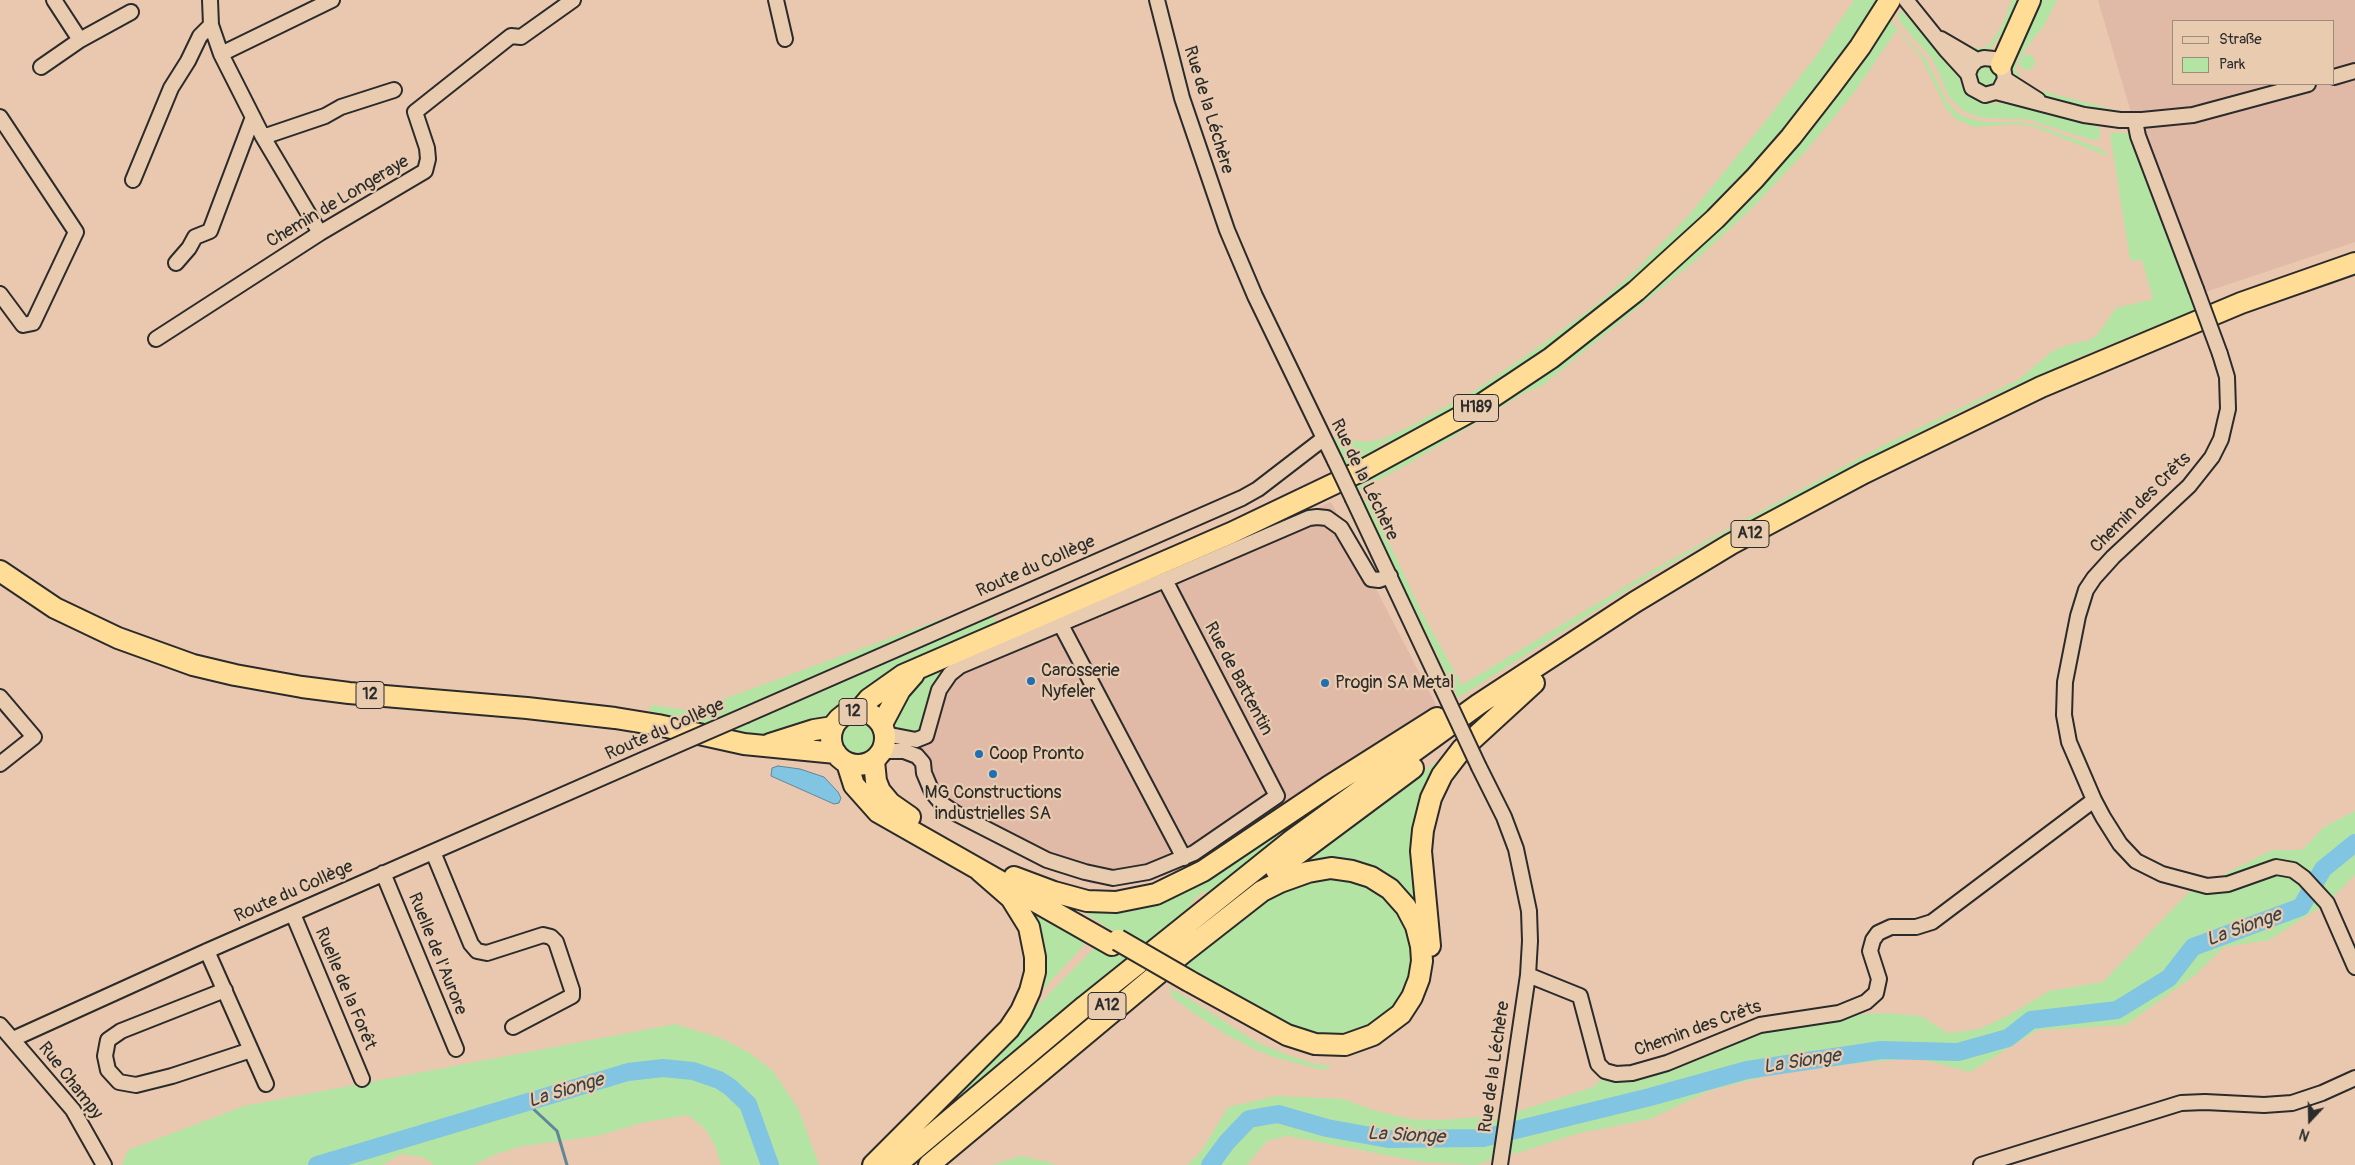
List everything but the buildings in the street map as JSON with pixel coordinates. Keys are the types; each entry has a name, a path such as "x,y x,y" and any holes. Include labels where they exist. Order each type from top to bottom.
{"highway":[{"name":"H189","path":"920,668 1231,533 1343,481 1473,410 1551,358 1636,291 1708,225 1755,178 1791,137 1830,87 1860,47 1890,0"},
{"path":"1994,65 1998,47 2016,28 2030,0"},
{"path":"1014,877 1069,897 1102,902 1136,899 1174,887 1214,863 1321,791 1462,703 1527,658 1675,564 1856,467 2035,379 2219,301 2355,254"},
{"name":"A12","path":"896,1165 1092,1000 1292,840 1478,704 1627,607 1731,544 1864,473 2041,387 2241,303 2355,263"},
{"name":"A12","path":"916,1165 1238,898 1420,762 1534,683 1628,622 1719,567 1914,462 1998,421 2131,362 2226,323 2355,276"},
{"name":"12","path":"0,571 55,608 85,623 152,652 201,667 269,682 349,693 526,708 615,718 761,746 841,758 863,765 880,742 900,690 920,668"},
{"name":"12","path":"860,711 868,699 892,681 920,668"},
{"path":"1186,983 1268,1036 1312,1052 1333,1054 1353,1052 1373,1045 1397,1030 1418,1003 1426,984 1429,967 1430,935 1421,850 1424,822 1431,798 1442,776 1462,748 1534,683"},
{"name":"12","path":"841,758 831,740 833,727 844,715 860,711 876,718 880,742"},
{"name":"12","path":"761,746 793,738 814,730 833,727"},
{"path":"880,742 878,785 890,804 1014,877 1115,942"},
{"path":"841,758 854,785 878,812 980,871 1115,942 1186,983 1287,1035 1314,1044 1345,1045 1366,1039 1380,1032 1405,1009 1419,979 1422,960 1420,939 1413,919 1402,901 1384,884 1366,875 1346,869 1323,869 1303,873 1280,882 1262,891 1184,952 929,1165"},
{"path":"874,1165 1009,1029 1021,1011 1030,991 1035,972 1036,957 1029,927 1011,898 980,871"}],"street":[{"path":"54,0 80,40"},
{"path":"210,0 211,24 221,54 263,137 320,232"},
{"path":"221,54 332,0"},
{"name":"Chemin de Longeraye","path":"156,339 320,232 425,171 428,159 427,148 415,112 510,36 521,37 573,0"},
{"path":"776,0 785,39"},
{"name":"Rue de la Léchère","path":"1157,0 1182,98 1227,230 1255,296 1504,817 1516,849 1524,882 1530,941 1528,975 1501,1160"},
{"path":"1908,2 1968,74 1970,85 1977,92 1988,95 1996,92 2002,86 1994,65"},
{"path":"41,67 80,40 130,12"},
{"path":"133,180 171,88 188,61 200,36 211,24"},
{"path":"1934,34 1994,65 2046,105"},
{"path":"1968,74 1971,66 1994,65"},
{"path":"2335,77 2355,71"},
{"path":"1996,92 2030,103 2046,105 2084,115 2135,121 2193,115 2304,85"},
{"path":"263,137 325,116 341,106 394,90"},
{"path":"0,117 76,232 53,284 33,322 23,325 0,294"},
{"path":"176,263 189,248 195,237 210,231 253,118"},
{"name":"Chemin des Crêts","path":"2135,121 2138,136 2220,354 2227,377 2229,398 2224,429 2217,448 2198,476 2089,584 2081,605 2065,682 2064,715 2069,742 2094,800 2125,849 2141,864 2162,874 2207,886 2228,884 2276,867 2288,868 2304,878 2324,899 2335,917 2355,967"},
{"name":"Route du Collège","path":"14,1039 383,873 1242,498 1258,489 1323,439"},
{"path":"923,763 926,736 939,690 955,670 1060,623 1308,518 1327,518 1341,528 1371,578 1379,580 1390,576"},
{"name":"Rue de Battentin","path":"923,763 924,773 932,792 950,809 1057,864 1094,875 1122,878 1148,872 1184,858 1205,847 1277,796 1165,580"},
{"path":"1060,623 1184,858"},
{"path":"0,697 34,737 0,764"},
{"path":"880,742 916,740 926,736"},
{"path":"880,742 908,751 917,756 923,763"},
{"name":"Chemin des Crêts","path":"1528,975 1580,996 1598,1064 1605,1071 1612,1073 1632,1073 1667,1063 1760,1025 1833,1015 1866,1002 1873,996 1879,979 1870,952 1873,940 1878,933 1891,927 1916,927 1932,922 2094,800"},
{"path":"433,852 471,944 477,951 487,953 543,935 551,937 556,942 572,990 572,996 513,1027"},
{"name":"Ruelle de l'Aurore","path":"383,873 456,1049"},
{"name":"Ruelle de la Forêt","path":"293,914 362,1078"},
{"path":"208,951 266,1084"},
{"path":"225,990 122,1031 108,1040 105,1056 108,1070 120,1082 136,1084 172,1076 251,1050"},
{"name":"Rue Champy","path":"0,1025 73,1110 104,1165"},
{"path":"1981,1165 2180,1103 2205,1102 2256,1105 2292,1103 2322,1093 2355,1078"}],"shaded area":[{"path":"2098,0 2355,0 2355,242 2205,292 2173,219 2144,133 2148,127 2132,116"},
{"path":"1331,502 1436,705 1194,863 1153,880 1092,884 995,843 933,807 905,722 937,671"}],"green space":[{"path":"1854,0 1878,0 1880,3 1786,131 1716,207 1592,317 1493,387 1391,447 1388,441 1378,447 1380,453 1348,470 1340,452 1336,454 1330,439 1332,437 1366,442 1383,439 1409,427 1474,391 1540,346 1597,304 1636,270 1689,215 1764,123 1816,56"},
{"path":"2012,0 2020,0 2006,28 1991,48 1982,51 1972,51 1965,46 1981,48 1988,46 2001,28"},
{"path":"2039,0 2057,0 2045,24 2018,59 2016,69 2020,78 2035,89 2126,113 2099,111 2039,96 2017,80 2011,65"},
{"path":"1901,10 1950,64 1958,76 1964,92 1973,99 1983,103 2020,104 2067,119 2097,126 2100,129 2100,137 2097,140 2092,140 2027,119 1983,118 1965,112 1949,97 1936,66 1929,55 1902,25 1897,17"},
{"path":"1887,15 1898,30 1926,59 1945,98 1953,109 1962,116 1983,122 2020,122 2036,125 2097,147 2105,152 2107,156 2032,126 2012,124 1974,127 1956,119 1946,108 1921,57 1897,30 1853,94 1806,151 1751,209 1696,260 1543,385 1524,393 1410,463 1359,490 1354,482 1539,380 1569,359 1574,351 1649,289"},
{"path":"2027,54 2033,56 2035,62 2033,68 2027,70 2021,68 2019,62 2021,56"},
{"path":"1986,64 1991,65 1997,71 1997,81 1991,87 1986,88 1981,87 1975,81 1974,76 1975,71 1981,65"},
{"path":"2116,132 2132,134 2197,309 2066,363 1978,403 1725,533 1653,574 1458,698 1362,501 1364,499 1372,507 1422,613 1462,685 1651,571 1882,446 2018,380 2051,352 2067,345 2090,340 2098,334 2116,308 2153,299 2142,260 2131,261 2129,253 2110,134"},
{"path":"992,613 997,625 948,646 927,652 907,662 863,694 812,724 785,734 743,736 649,714 651,705 687,710 702,707 950,616"},
{"path":"956,660 924,728 918,733 905,734 898,729 894,723 894,713 914,683 930,672"},
{"path":"857,723 868,728 873,739 868,750 857,755 846,750 841,739 846,728"},
{"path":"1455,748 1436,776 1425,922 1407,902 1316,864 1313,854"},
{"path":"1332,790 1336,796 1210,892 1203,892 1192,901 1192,907 1141,949 1083,912 1086,905 1124,905"},
{"path":"2355,811 2355,875 2327,903 2269,940 2224,947 2195,975 2126,1025 2038,1030 1970,1072 1917,1058 1775,1074 1711,1090 1650,1119 1576,1134 1518,1153 1502,1155 1507,1115 1593,1087 1608,1072 1616,1074 1748,1029 1826,1016 1888,1013 1921,1016 1948,1033 1979,1029 2011,1014 2049,991 2103,982 2188,893 2272,850 2302,850 2324,827"},
{"path":"1327,874 1367,882 1397,905 1414,938 1412,979 1393,1013 1348,1038 1301,1034 1175,969 1215,937 1219,939 1235,926 1234,922 1280,889"},
{"path":"1017,897 1089,940 1033,1000"},
{"path":"1101,944 1128,958 925,1125 923,1122 1096,946"},
{"path":"1169,988 1255,1041 1315,1064 1333,1066 1323,1070 1273,1057 1256,1050 1225,1034 1198,1016 1172,997"},
{"path":"675,1024 721,1038 750,1053 773,1071 798,1108 819,1165 721,1165 715,1146 706,1130 688,1115 645,1122 597,1136 523,1146 496,1154 474,1165 434,1165 425,1158 402,1154 382,1165 122,1165 128,1150 244,1106"},
{"path":"1276,1096 1343,1099 1373,1110 1410,1119 1439,1120 1493,1116 1499,1122 1491,1160 1476,1165 1421,1162 1288,1136 1267,1141 1247,1165 1187,1165 1202,1150 1228,1107"},
{"path":"1020,1156 1048,1162 1056,1165 992,1165"}],"water":[{"path":"778,766 800,769 824,777 838,792 841,798 839,803 834,804 771,776 772,768"}],"waterway":[{"name":"La Sionge","path":"1210,1165 1227,1142 1249,1119 1278,1114 1327,1128 1388,1139 1483,1138 1650,1097 1747,1070 1881,1050 1958,1052 2008,1038 2031,1020 2117,1010 2169,978 2193,947 2301,907 2323,869 2355,843"},
{"name":"La Sionge","path":"317,1165 628,1072 663,1068 693,1071 719,1080 730,1087 748,1104 770,1165"},
{"path":"527,1103 557,1131 567,1165"}],"place":[{"name":"Carosserie Nyfeler","path":"1031,681"},
{"name":"Progin SA Metal","path":"1325,683"},
{"name":"Coop Pronto","path":"979,754"},
{"name":"MG Constructions industrielles SA","path":"993,774"}]}
